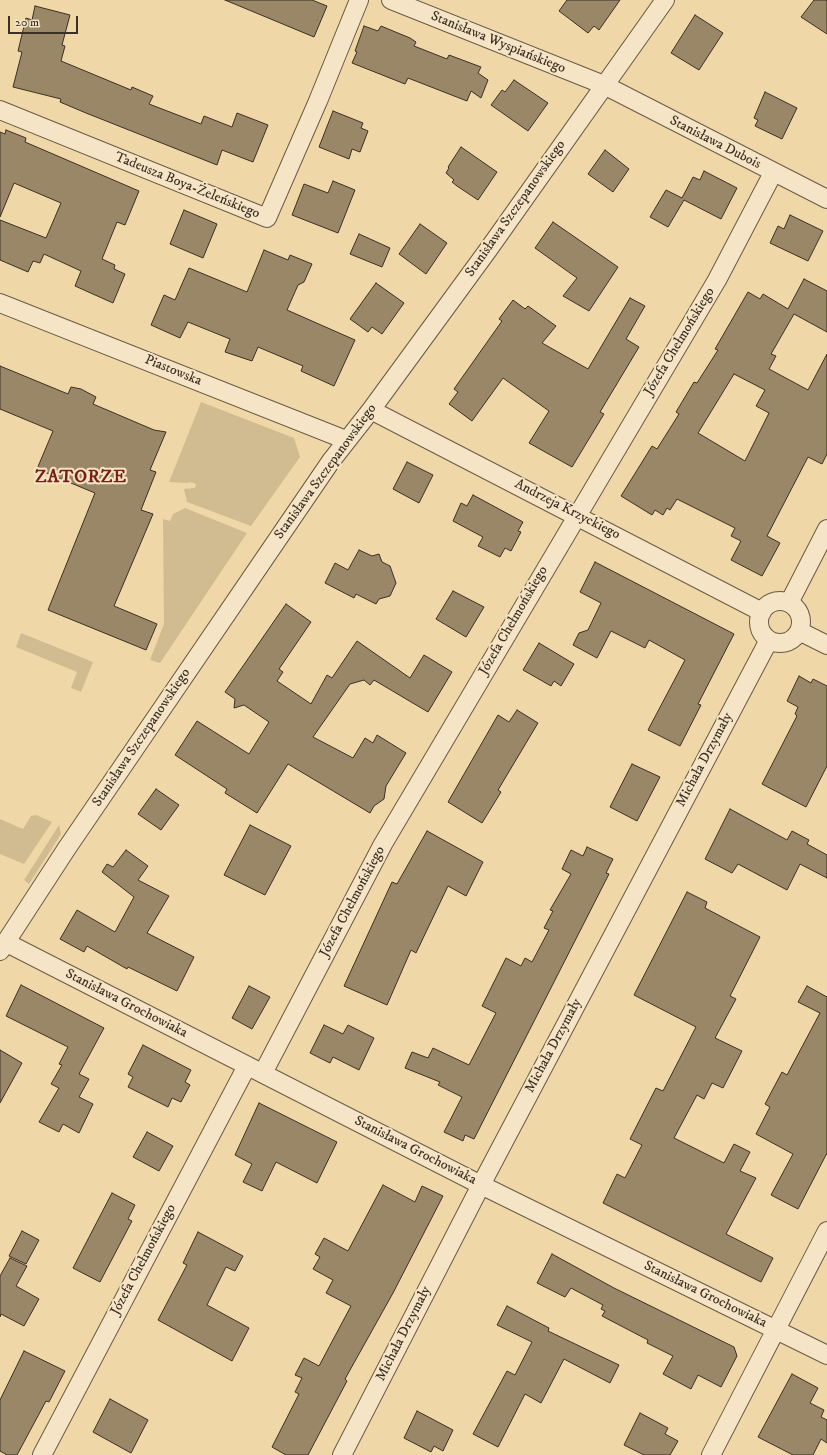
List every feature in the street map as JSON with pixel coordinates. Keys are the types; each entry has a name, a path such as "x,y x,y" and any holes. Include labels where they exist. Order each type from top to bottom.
{"street":[{"name":"Tadeusza Boya-Żeleńskiego","path":"0,110 267,218 318,101 359,0"},
{"name":"Stanisława Wyspiańskiego","path":"391,0 604,85"},
{"name":"Stanisława Szczepanowskiego","path":"2,947 76,835 346,440 371,410 665,0"},
{"name":"Stanisława Dubois","path":"604,85 773,173 827,199"},
{"name":"Józefa Chełmońskiego","path":"42,1455 255,1070 384,844 717,280 773,173"},
{"name":"Piastowska","path":"0,303 346,440"},
{"name":"Andrzeja Krzyckiego","path":"371,410 577,515 762,612"},
{"path":"789,603 827,530"},
{"path":"782,601 789,603 796,608 800,614 801,622 799,631 787,642 778,643 769,640 762,634 760,625 762,612 766,606 773,602 782,601"},
{"path":"799,631 827,645"},
{"name":"Michała Drzymały","path":"342,1455 481,1185 769,640"},
{"name":"Stanisława Grochowiaka","path":"2,947 255,1070 481,1185 827,1355"},
{"path":"711,1455 827,1231"}],"shaded area":[{"path":"201,402 294,438 300,457 251,526 187,502 184,489 195,488 196,484 190,482 169,482"},
{"path":"185,508 247,533 160,663 150,660 164,624 163,519 170,521 173,514"},
{"path":"21,633 93,662 81,692 71,688 77,672 16,647"},
{"path":"36,815 52,822 24,864 0,854 0,819 23,829 31,816"},
{"path":"59,825 61,834 29,884 24,880"}],"building":[{"path":"225,0 312,0 327,6 314,37"},
{"path":"567,0 620,0 599,30 594,26 588,33 559,11"},
{"path":"814,0 827,0 827,34 801,17"},
{"path":"35,6 70,15 62,45 65,46 61,61 131,90 132,87 153,96 149,104 201,124 204,116 232,127 237,113 268,125 253,162 222,150 217,165 60,102 61,99 13,87 22,52 18,51 26,18 32,20"},
{"path":"695,15 723,33 699,70 671,53"},
{"path":"364,26 378,31 381,26 410,38 416,42 414,46 447,59 449,55 481,67 478,73 488,80 481,98 471,91 467,101 408,78 405,84 352,63 357,52 355,51"},
{"path":"514,80 548,103 528,131 491,105 502,90 505,92"},
{"path":"765,92 797,108 782,139 755,126 758,120 754,118"},
{"path":"333,111 363,123 361,128 368,131 360,152 352,149 349,159 319,147"},
{"path":"6,130 26,138 25,142 139,191 125,225 117,222 102,259 115,265 114,269 125,274 113,303 75,286 81,271 44,254 40,263 33,261 28,272 0,260 0,220 46,238 61,203 14,183 0,217 0,132 5,134"},
{"path":"461,147 497,172 478,200 452,182 454,180 446,173 449,168 448,167"},
{"path":"605,150 629,169 613,192 588,174"},
{"path":"704,171 737,188 721,219 684,200 668,227 650,217 666,190 682,198 693,177 700,180"},
{"path":"333,181 355,190 338,233 292,215 304,184 328,193"},
{"path":"184,210 217,224 203,258 170,244"},
{"path":"790,215 823,231 808,261 770,243 778,226 784,229"},
{"path":"553,222 618,267 589,311 563,296 577,278 535,248"},
{"path":"420,224 447,243 426,274 399,254"},
{"path":"359,234 390,248 382,267 350,254"},
{"path":"264,250 288,260 290,255 312,264 304,282 298,285 287,310 355,340 334,386 301,371 303,366 258,347 252,361 225,352 230,339 188,322 180,338 151,325 164,295 175,300 189,268 247,292"},
{"path":"804,279 827,291 827,332 794,314 771,354 776,356 769,369 808,390 827,354 827,454 822,464 808,457 767,536 780,543 762,576 731,560 741,541 731,536 735,528 677,499 670,510 667,508 663,515 655,510 652,515 621,496 652,446 657,449 679,414 676,412 694,382 697,383 718,350 715,349 748,292 760,299 763,294 788,309","holes":["734,374 765,390 756,406 769,413 745,461 698,433"]},
{"path":"376,283 404,303 382,334 372,327 368,332 350,319"},
{"path":"630,298 645,306 626,339 639,347 600,412 604,414 572,467 529,443 549,411 503,378 472,421 449,404 458,392 454,389 502,321 499,319 513,300 525,309 528,306 556,326 542,343 588,369"},
{"path":"0,366 68,394 71,387 81,389 96,397 93,404 154,430 166,432 150,470 156,472 141,510 153,514 114,606 157,624 146,650 48,610 95,493 37,469 53,431 0,409"},
{"path":"407,462 433,475 419,503 393,489"},
{"path":"473,495 523,522 518,531 521,532 511,551 505,548 500,557 478,546 483,537 453,521 461,503 467,506"},
{"path":"359,550 372,556 379,554 382,562 390,566 396,583 390,596 379,599 376,604 356,594 354,598 325,583 335,563 348,570"},
{"path":"595,562 734,634 698,704 701,705 680,746 648,730 685,660 649,640 645,648 611,631 597,658 573,645 579,633 588,630 601,603 580,592"},
{"path":"453,591 484,607 466,637 436,619"},
{"path":"286,604 311,622 279,669 283,672 277,681 311,704 327,675 332,678 357,641 410,678 424,655 452,672 428,712 374,680 370,685 364,680 350,684 313,737 353,758 365,738 373,743 377,735 406,753 386,786 384,799 374,806 370,813 288,764 257,813 225,793 227,789 175,755 197,721 249,754 269,722 244,705 234,708 235,699 225,692"},
{"path":"539,643 574,664 561,686 554,681 551,686 523,670"},
{"path":"799,676 811,683 813,679 827,686 827,766 806,807 762,784 797,716 795,714 798,707 787,701"},
{"path":"517,710 538,723 498,790 501,792 482,823 448,802 498,715 509,722"},
{"path":"632,764 660,777 637,821 610,807"},
{"path":"156,789 179,805 161,830 138,814"},
{"path":"730,809 787,840 792,831 809,840 807,844 827,855 827,878 800,864 787,890 738,864 732,873 705,859"},
{"path":"250,825 291,846 265,895 224,875"},
{"path":"427,831 483,862 466,896 448,886 416,953 411,950 387,1005 344,986 392,882 397,884"},
{"path":"587,847 613,859 606,873 609,874 474,1139 465,1135 463,1141 444,1132 462,1097 438,1085 440,1082 405,1068 412,1052 428,1058 433,1048 469,1065 496,1013 482,1006 506,958 521,966 525,958 532,962 549,930 544,928 553,911 550,910 571,874 562,869 571,850 583,856"},
{"path":"126,850 148,866 138,880 169,896 147,933 194,957 177,991 128,967 127,969 87,946 84,952 60,939 77,910 115,932 134,897 102,872 107,864 113,867"},
{"path":"687,892 707,902 705,908 760,937 730,996 736,999 715,1038 742,1051 723,1088 712,1083 704,1099 697,1095 674,1138 724,1163 734,1144 750,1152 740,1171 756,1178 726,1234 773,1258 761,1282 603,1203 617,1174 625,1178 642,1145 630,1139 656,1088 663,1091 696,1027 634,995"},
{"path":"21,985 104,1028 79,1074 89,1079 79,1097 93,1104 79,1133 63,1124 59,1132 39,1122 59,1088 51,1084 62,1065 59,1064 68,1047 6,1016"},
{"path":"249,986 270,997 252,1029 232,1018"},
{"path":"807,986 827,997 827,1153 798,1209 771,1195 793,1154 756,1134 770,1107 765,1104 782,1072 787,1075 820,1013 798,1002"},
{"path":"324,1025 343,1034 348,1025 374,1038 359,1070 333,1057 330,1063 310,1053"},
{"path":"143,1045 191,1070 185,1082 190,1085 181,1102 172,1098 168,1107 128,1087 133,1077 128,1074"},
{"path":"0,1050 22,1063 0,1103"},
{"path":"259,1103 337,1142 317,1183 276,1162 262,1191 243,1182 252,1164 235,1155"},
{"path":"147,1132 173,1146 159,1171 133,1157"},
{"path":"383,1185 415,1202 422,1186 443,1196 393,1293 345,1379 347,1381 308,1455 286,1455 272,1447 299,1394 295,1392 302,1378 295,1375 304,1358 319,1366 351,1306 326,1293 333,1280 313,1269 320,1257 315,1254 324,1238 348,1251"},
{"path":"112,1193 135,1205 128,1219 132,1221 100,1282 73,1268"},
{"path":"22,1231 39,1240 26,1264 9,1256"},
{"path":"198,1232 243,1256 235,1271 226,1267 207,1305 249,1328 232,1361 158,1320 187,1265 183,1263"},
{"path":"552,1254 614,1288 734,1347 737,1356 721,1387 698,1375 691,1389 663,1374 673,1356 647,1343 648,1340 602,1316 605,1311 601,1309 603,1305 571,1288 565,1297 537,1283"},
{"path":"10,1258 27,1266 16,1286 39,1299 24,1326 1,1314 0,1317 0,1276"},
{"path":"507,1306 549,1328 548,1331 619,1365 610,1383 564,1359 541,1403 525,1394 498,1447 473,1434 507,1371 515,1375 532,1342 497,1325"},
{"path":"24,1351 65,1371 49,1402 46,1401 17,1455 7,1455 0,1451 0,1400"},
{"path":"792,1374 818,1388 810,1403 824,1410 821,1417 827,1420 827,1443 821,1439 813,1455 793,1455 758,1437"},
{"path":"110,1399 148,1420 131,1453 93,1432"},
{"path":"417,1411 453,1430 443,1451 434,1446 431,1452 404,1438"},
{"path":"640,1413 668,1428 665,1434 678,1441 670,1455 644,1455 624,1445"}],"district":[{"name":"ZATORZE","path":"81,478"}]}
